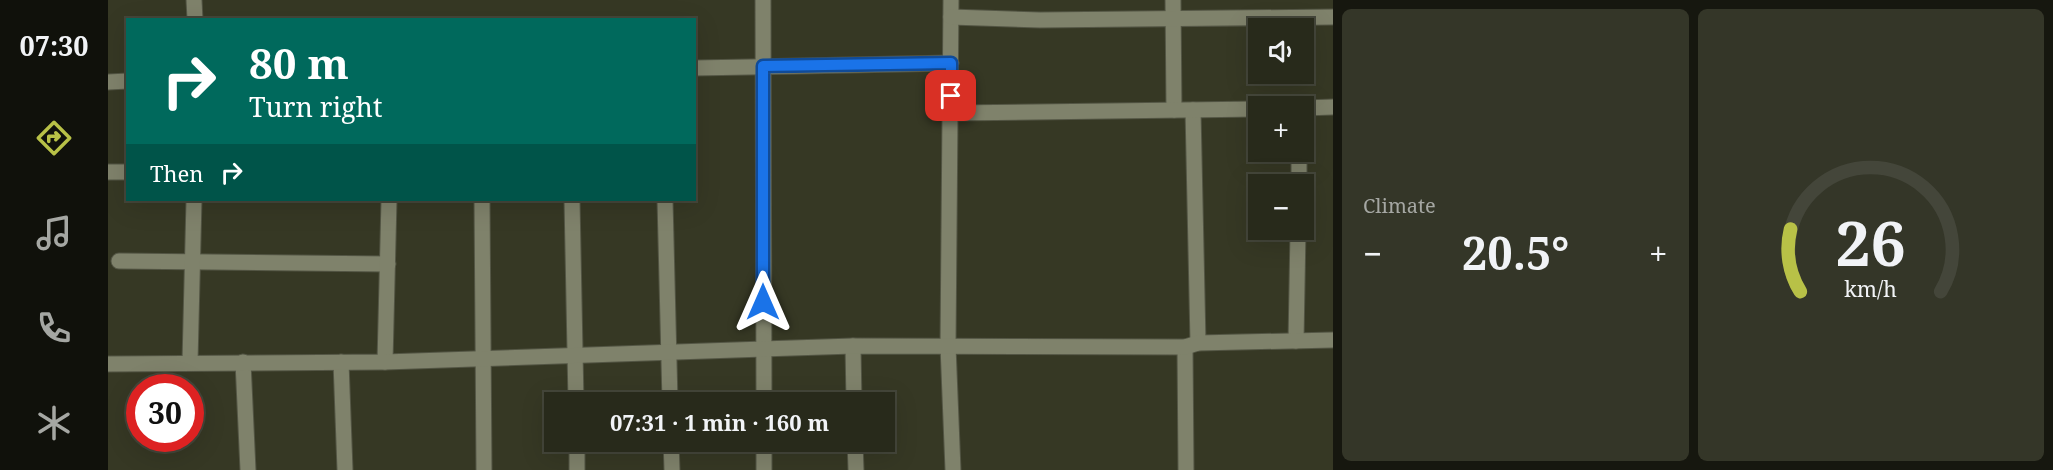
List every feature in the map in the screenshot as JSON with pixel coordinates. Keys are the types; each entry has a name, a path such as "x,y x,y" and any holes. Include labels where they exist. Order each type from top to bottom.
{"street":[{"path":"194,0 195,18"},
{"path":"763,0 764,392"},
{"path":"951,0 948,346 953,470"},
{"path":"1173,0 1174,110"},
{"path":"951,17 1040,20 1333,16"},
{"path":"696,68 951,63"},
{"path":"108,82 126,81"},
{"path":"1314,108 1333,107"},
{"path":"951,113 1248,109"},
{"path":"1186,470 1191,345 1193,110"},
{"path":"108,172 126,172"},
{"path":"190,362 194,201"},
{"path":"385,362 389,201"},
{"path":"482,201 484,470"},
{"path":"572,201 576,392"},
{"path":"665,201 670,392"},
{"path":"1296,341 1298,240"},
{"path":"119,261 388,264"},
{"path":"108,364 385,362 853,346 1191,345 1333,340"},
{"path":"853,346 854,392"},
{"path":"243,362 248,470"},
{"path":"341,362 345,470"},
{"path":"577,452 577,470"},
{"path":"671,452 672,470"},
{"path":"764,452 764,470"},
{"path":"855,452 856,470"}],"route":[{"path":"763,302 763,66 951,63 951,96"}]}
